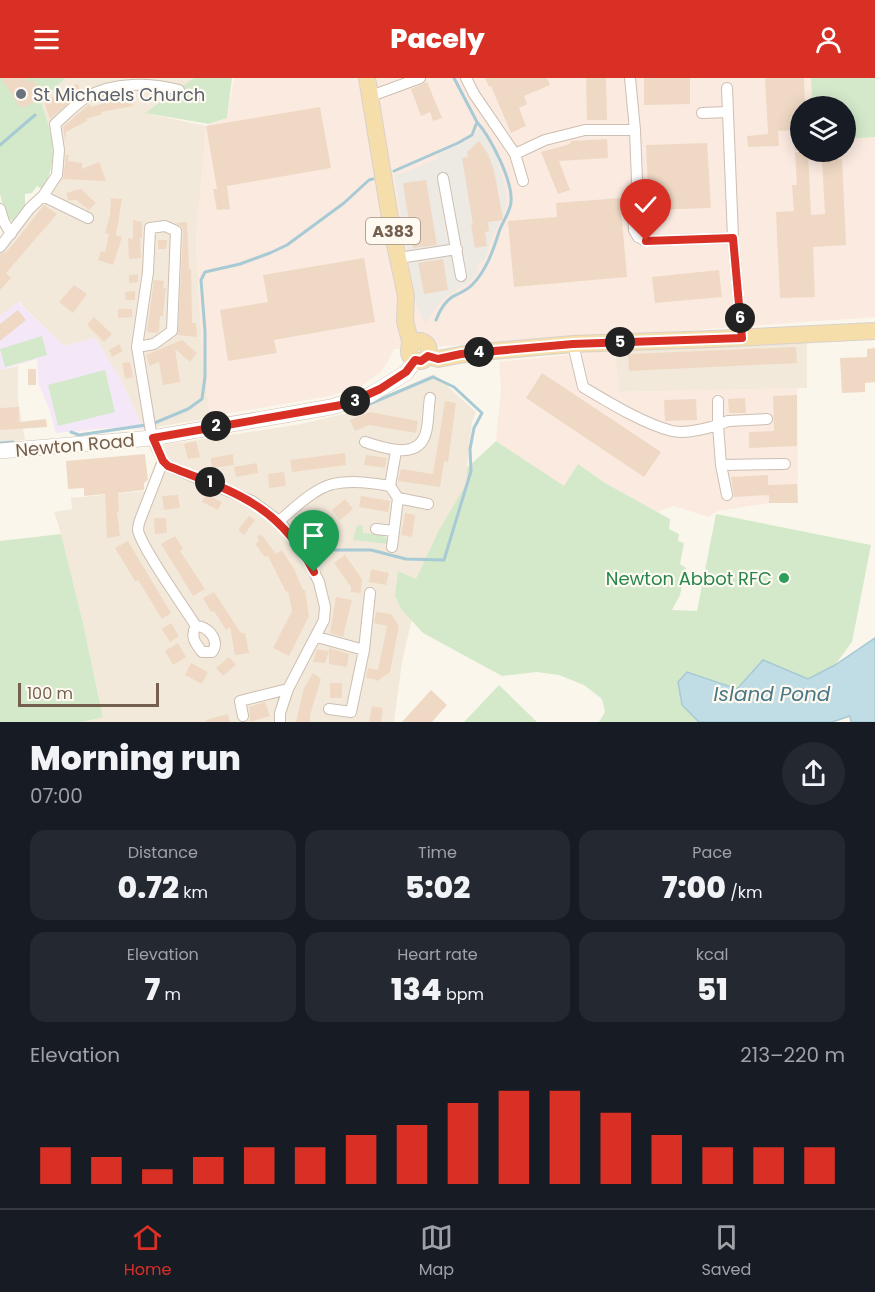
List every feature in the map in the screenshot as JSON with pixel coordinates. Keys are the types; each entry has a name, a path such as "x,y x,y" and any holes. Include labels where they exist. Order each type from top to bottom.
{"main road":[{"name":"A383","path":"367,78 406,296 419,328 418,351"},
{"path":"418,351 442,347 452,355 573,344 875,331"},
{"name":"Newton Road","path":"0,452 152,433 347,404 370,395 406,372 418,351"}],"street":[{"path":"371,96 420,78"},
{"path":"466,78 474,94 515,154 523,181"},
{"path":"630,78 637,181 633,209 634,230 638,237 646,241 733,238"},
{"path":"0,247 30,208 44,196 57,175 59,150 55,124 88,96 108,83 146,84 179,90"},
{"path":"727,88 733,238 742,338"},
{"path":"702,113 728,112"},
{"path":"515,154 545,140 585,130 635,130"},
{"path":"443,178 461,276"},
{"path":"44,196 88,218"},
{"path":"0,208 10,234"},
{"path":"137,347 154,344 172,331 176,231 165,226 150,228 148,272 137,347 152,433 163,461 168,466 252,501 279,521 305,554 319,582 325,607 324,620 288,689 280,713 280,722"},
{"path":"399,258 457,249"},
{"path":"573,344 583,387 634,416 673,432 706,429 728,421 767,419"},
{"path":"364,442 396,451 417,448 423,442 427,429 430,398"},
{"path":"718,401 721,465 727,495"},
{"path":"392,547 398,498 390,486 396,451"},
{"path":"163,461 138,529 155,562 196,626"},
{"path":"721,465 785,464"},
{"path":"279,521 312,494 333,484 360,482 390,486"},
{"path":"398,498 428,504"},
{"path":"376,529 394,531"},
{"path":"329,710 351,712 364,650 370,593"},
{"path":"316,637 364,650"},
{"path":"243,716 240,701 288,689"}],"shaded area":[{"path":"66,78 194,78 146,113 206,126 196,244 203,366 211,418 144,429 120,378 95,338 64,346 19,302 0,316 0,251 42,204 61,148 49,127 41,101"},
{"path":"234,78 811,78 812,96 790,96 790,162 856,162 856,138 875,137 875,317 394,349 380,373 357,389 211,418 203,366 196,244 206,126 227,118"},
{"path":"479,129 493,148 498,161 507,195 504,215 494,232 484,261 477,264 478,272 471,281 447,296 436,307 425,324 417,306 394,174 400,174 438,159 437,155 474,137"},
{"path":"18,302 64,346 95,338 120,378 144,429 107,428 56,433 39,385 37,359 0,370 0,316"},
{"path":"807,341 807,388 618,392 615,350"},
{"path":"615,350 619,392 797,388 798,503 769,503 718,511 708,517 674,506 657,512 605,483 578,464 564,487 496,441 501,390 499,362"},
{"path":"18,366 18,400 25,440 0,442 0,370"},
{"path":"434,374 476,412 472,422 467,483 414,610 402,662 394,722 82,722 103,716 83,623 54,512 72,509 71,498 145,491 162,445 296,425 348,413"}],"green space":[{"path":"0,78 66,78 41,101 51,135 53,157 48,178 42,189 37,186 32,193 25,194 25,206 13,222 6,217 0,194"},
{"path":"194,78 232,78 227,118 209,124 145,113"},
{"path":"811,78 875,78 875,137 856,138 856,96 812,96"},
{"path":"42,336 47,355 5,367 0,349"},
{"path":"105,370 115,412 58,426 48,385"},
{"path":"496,441 564,486 578,464 605,483 670,519 669,529 679,534 678,541 684,543 680,564 686,568 680,595 672,610 697,611 716,514 871,545 852,642 835,665 808,679 763,660 737,689 682,705 699,722 599,722 605,712 602,699 584,685 559,675 537,672 502,676 423,633 402,610 395,596 398,571 416,579 439,530 467,483 467,468"},
{"path":"357,525 363,526 363,533 383,535 388,544 353,540"},
{"path":"61,534 103,717 82,722 0,722 0,541"},
{"path":"499,685 537,722 464,722"}],"water":[{"name":"Island Pond","path":"875,638 875,722 851,722 850,716 832,722 699,722 682,705 678,682 687,672 737,689 763,660 808,679 835,665"}],"building":[{"name":"St Michaels Church","path":"1,78 26,78 29,82 33,80 37,86 33,89 40,98 21,108"},
{"path":"485,78 547,78 550,85 524,96 527,104 519,108 526,126 511,133 491,86 489,87"},
{"path":"586,78 606,78 607,120 587,120"},
{"path":"644,78 690,78 690,104 644,105"},
{"path":"765,78 804,78 805,96 790,96 790,130 778,131 779,146 748,147 747,136 768,134"},
{"path":"427,82 442,118 433,121 430,112 421,116 411,89"},
{"path":"77,84 82,92 50,119 44,102"},
{"path":"130,96 133,106 101,112 102,114 86,119 87,121 66,132 65,141 63,127 89,104 91,107"},
{"path":"320,107 331,168 227,186 230,209 217,210 213,189 217,189 206,126"},
{"path":"607,139 608,158 559,161 570,190 558,194 541,152 570,144 571,141"},
{"path":"479,141 488,154 494,170 503,220 488,222 489,231 485,232 487,246 475,248 462,158 468,157 467,152"},
{"path":"707,143 711,208 649,210 646,145"},
{"path":"66,155 69,155 68,161 82,163 82,169 99,162 106,181 63,179"},
{"path":"796,162 808,162 811,215 825,214 822,162 842,162 846,245 813,247 815,297 780,298 776,212 794,211 792,185 797,185"},
{"path":"426,180 437,245 413,248 403,183"},
{"path":"81,189 96,203 89,210 76,200 68,200 66,193"},
{"path":"111,198 122,199 116,235 122,237 113,265 98,260 101,251 105,252 109,234 105,233 110,215"},
{"path":"620,198 627,277 514,287 508,221 557,217 556,203"},
{"path":"44,205 57,214 6,273 11,278 0,290 0,254 6,252"},
{"path":"133,220 142,222 141,258 129,259 128,238 133,239"},
{"path":"187,222 192,323 196,323 197,337 178,335 183,231 182,227 176,223"},
{"path":"158,240 167,240 166,249 158,249"},
{"path":"364,258 375,322 274,340 277,353 228,361 220,310 268,302 263,275"},
{"path":"443,259 448,290 424,294 418,263"},
{"path":"719,270 722,297 655,303 652,277"},
{"path":"138,274 138,282 129,283 129,275"},
{"path":"154,280 164,281 163,288 166,288 163,316 160,316 159,331 156,333 147,332"},
{"path":"74,285 87,294 73,313 59,302"},
{"path":"135,291 135,300 126,300 125,292"},
{"path":"118,309 132,309 132,317 118,318"},
{"path":"18,310 26,320 0,341 0,324"},
{"path":"94,317 112,334 104,342 87,325"},
{"path":"182,340 197,353 190,362 175,349 180,382 163,385 159,362 150,366 146,355"},
{"path":"119,344 123,351 112,357 109,350"},
{"path":"796,347 797,363 629,371 628,354"},
{"path":"875,348 875,382 865,383 865,392 842,393 840,358 867,357 867,349"},
{"path":"130,362 133,377 125,379 122,363"},
{"path":"28,369 36,369 36,385 28,385"},
{"path":"542,373 661,452 644,477 526,398"},
{"path":"797,395 797,446 749,448 749,432 774,431 773,396"},
{"path":"745,398 746,413 729,413 728,399"},
{"path":"696,399 697,420 665,421 664,400"},
{"path":"445,401 456,403 448,462 444,461 440,487 398,481 401,469 433,474"},
{"path":"19,407 19,422 46,419 47,427 0,430 0,408"},
{"path":"370,412 418,421 416,433 369,425 355,431 350,420"},
{"path":"196,441 200,457 188,459 184,444"},
{"path":"345,453 346,465 292,472 290,460"},
{"path":"145,454 148,480 144,483 144,490 118,493 119,512 117,512 120,536 107,538 105,494 84,496 84,488 68,489 66,461"},
{"path":"233,454 234,465 212,468 211,458"},
{"path":"366,455 387,458 385,468 364,465"},
{"path":"257,463 258,473 236,477 234,467"},
{"path":"284,472 286,486 269,488 268,474"},
{"path":"768,475 768,485 797,484 798,503 769,503 769,495 734,497 731,477"},
{"path":"206,494 222,502 218,510 202,502"},
{"path":"178,495 180,508 164,510 162,496"},
{"path":"361,496 390,501 388,512 359,507"},
{"path":"345,499 353,509 340,520 332,510"},
{"path":"306,511 324,534 327,532 332,538 323,546 313,534 310,536 296,519"},
{"path":"405,513 415,515 412,537 401,535"},
{"path":"249,516 255,520 244,535 238,530"},
{"path":"154,518 166,518 167,533 155,534"},
{"path":"261,534 276,554 282,550 305,590 309,616 289,656 273,648 292,611 288,591 286,592 268,556 265,557 255,544 259,541 257,537"},
{"path":"175,536 183,549 180,551 205,589 193,596 161,544"},
{"path":"128,541 171,613 162,619 115,548"},
{"path":"345,555 362,579 361,593 351,592 351,587 334,563"},
{"path":"371,569 389,573 386,585 369,582"},
{"path":"214,592 241,633 245,633 249,653 235,655 230,627 226,630 203,598"},
{"path":"336,597 352,600 343,637 330,633"},
{"path":"376,612 391,614 399,626 390,672 376,682 377,680 366,678 368,668 378,670 387,626 374,623"},
{"path":"171,623 179,636 170,642 162,629"},
{"path":"178,643 186,657 173,665 165,651"},
{"path":"329,648 349,654 347,667 329,664"},
{"path":"317,649 329,651 325,663 313,662"},
{"path":"229,657 236,665 223,676 216,668"},
{"path":"191,663 208,672 202,684 185,675"},
{"path":"313,673 321,679 310,722 296,722 304,688"},
{"path":"330,683 342,683 342,698 330,698"},
{"path":"431,690 447,705 432,722 402,722"},
{"path":"265,702 270,716 250,722 249,707"},
{"path":"372,706 383,708 381,722 369,722"},
{"path":"228,714 230,722 206,722 206,720"}],"waterway":[{"path":"394,171 472,135 477,122 454,78"},
{"path":"0,145 35,115"},
{"path":"436,320 446,302 470,287 485,267 511,202 505,172 477,122"},
{"path":"152,424 188,409 202,399 205,377 205,331 201,280 205,272 240,264 287,245 373,179"},
{"path":"335,550 371,550 406,559 444,560 471,471 470,449 474,428 482,413 454,387 433,377 360,408"},
{"path":"71,432 79,435 146,425"},
{"path":"0,443 13,442"}],"place":[{"name":"St Michaels Church","path":"21,94"},
{"name":"Newton Abbot RFC","path":"784,578"}],"route":[{"path":"314,572 305,554 279,521 252,501 168,466 163,461 153,438 347,404 370,395 406,372 415,360 421,361 428,356 438,359 452,355 573,344 742,338 733,238 646,241"}]}
